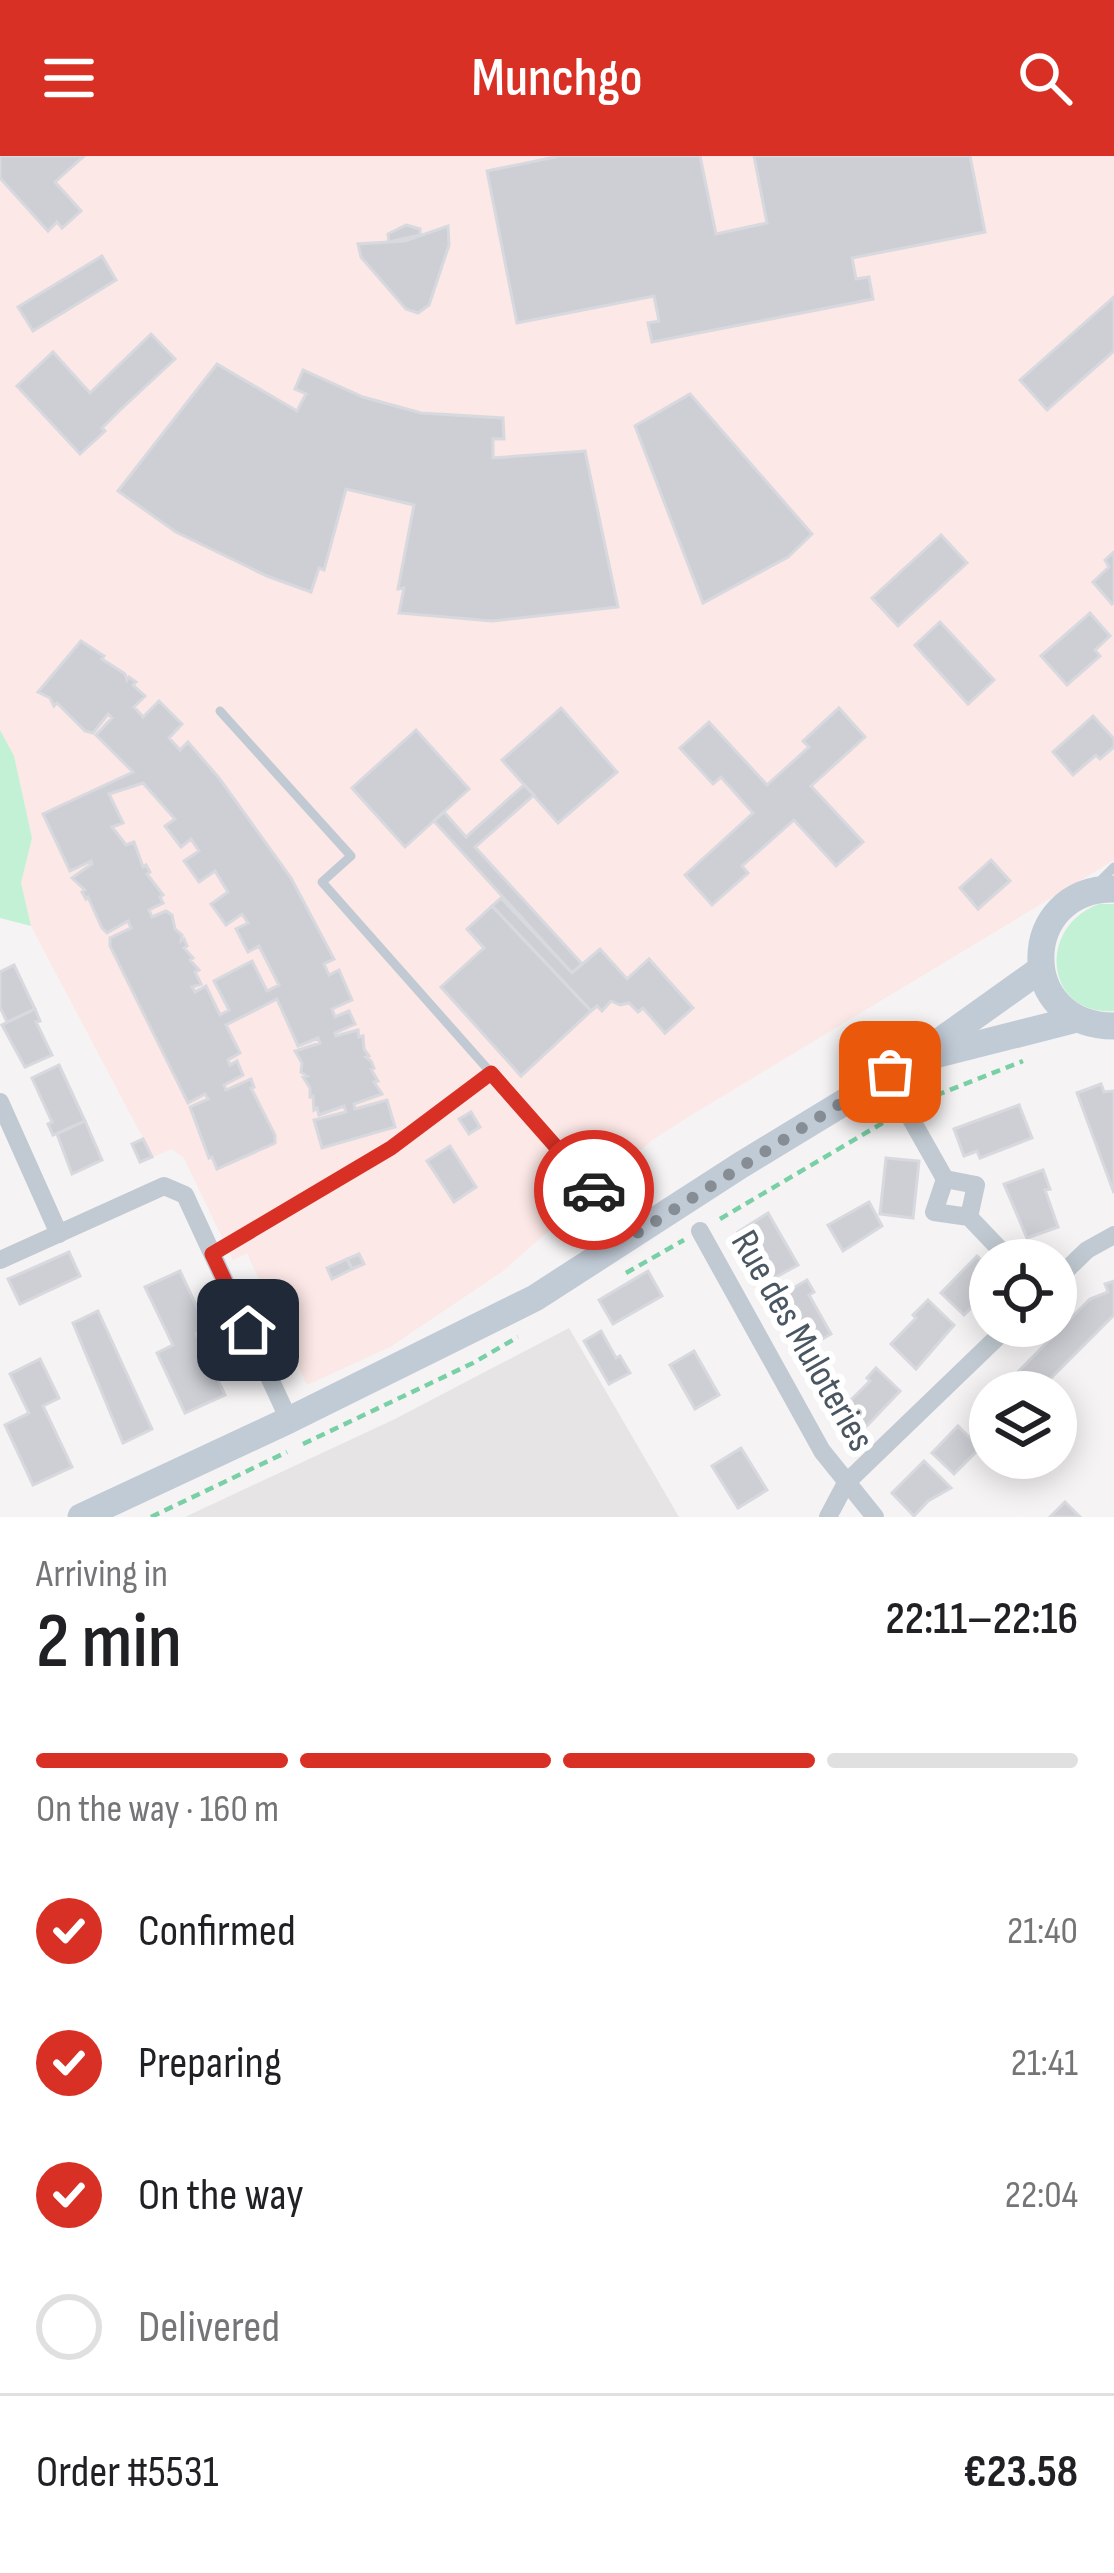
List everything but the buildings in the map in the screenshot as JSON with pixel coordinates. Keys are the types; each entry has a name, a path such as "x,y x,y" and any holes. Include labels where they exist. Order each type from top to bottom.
{"street":[{"path":"1077,1019 1053,999 1041,969 1043,936 1054,915 1070,900 1103,889"},
{"path":"81,1517 535,1298 912,1061 1041,969"},
{"path":"912,1061 1077,1019 1114,1026"},
{"path":"0,1102 59,1234"},
{"path":"906,1110 945,1178 976,1185 969,1216"},
{"path":"945,1178 934,1212 969,1216 990,1239"},
{"path":"0,1260 164,1186 185,1196 289,1420"},
{"name":"Rue des Muloteries","path":"700,1231 822,1451 875,1517"},
{"path":"1077,1260 1114,1234"},
{"path":"846,1484 987,1347"},
{"name":"Rue des Muloteries","path":"828,1517 846,1484"}],"lane":[{"path":"220,712 351,856 322,882 634,1235"},
{"path":"1103,889 1114,867"},
{"path":"212,1254 391,1148 491,1073"}],"shaded area":[{"path":"0,156 1114,156 1114,860 651,1141 503,1271 390,1347 307,1385 247,1253 233,1260 184,1158 172,1149 153,1157 31,926 21,883 32,838 14,756 0,730"},
{"path":"569,1328 679,1517 185,1517 395,1419"}],"green space":[{"path":"0,730 14,756 32,838 21,883 31,926 0,918"},
{"path":"1099,904 1114,904 1114,1011 1091,1009 1074,1000 1062,986 1057,968 1065,932 1078,916"}],"way so far":[{"path":"594,1190 634,1235 890,1072"}],"route":[{"path":"248,1330 212,1254 391,1148 491,1073 594,1190"}]}
